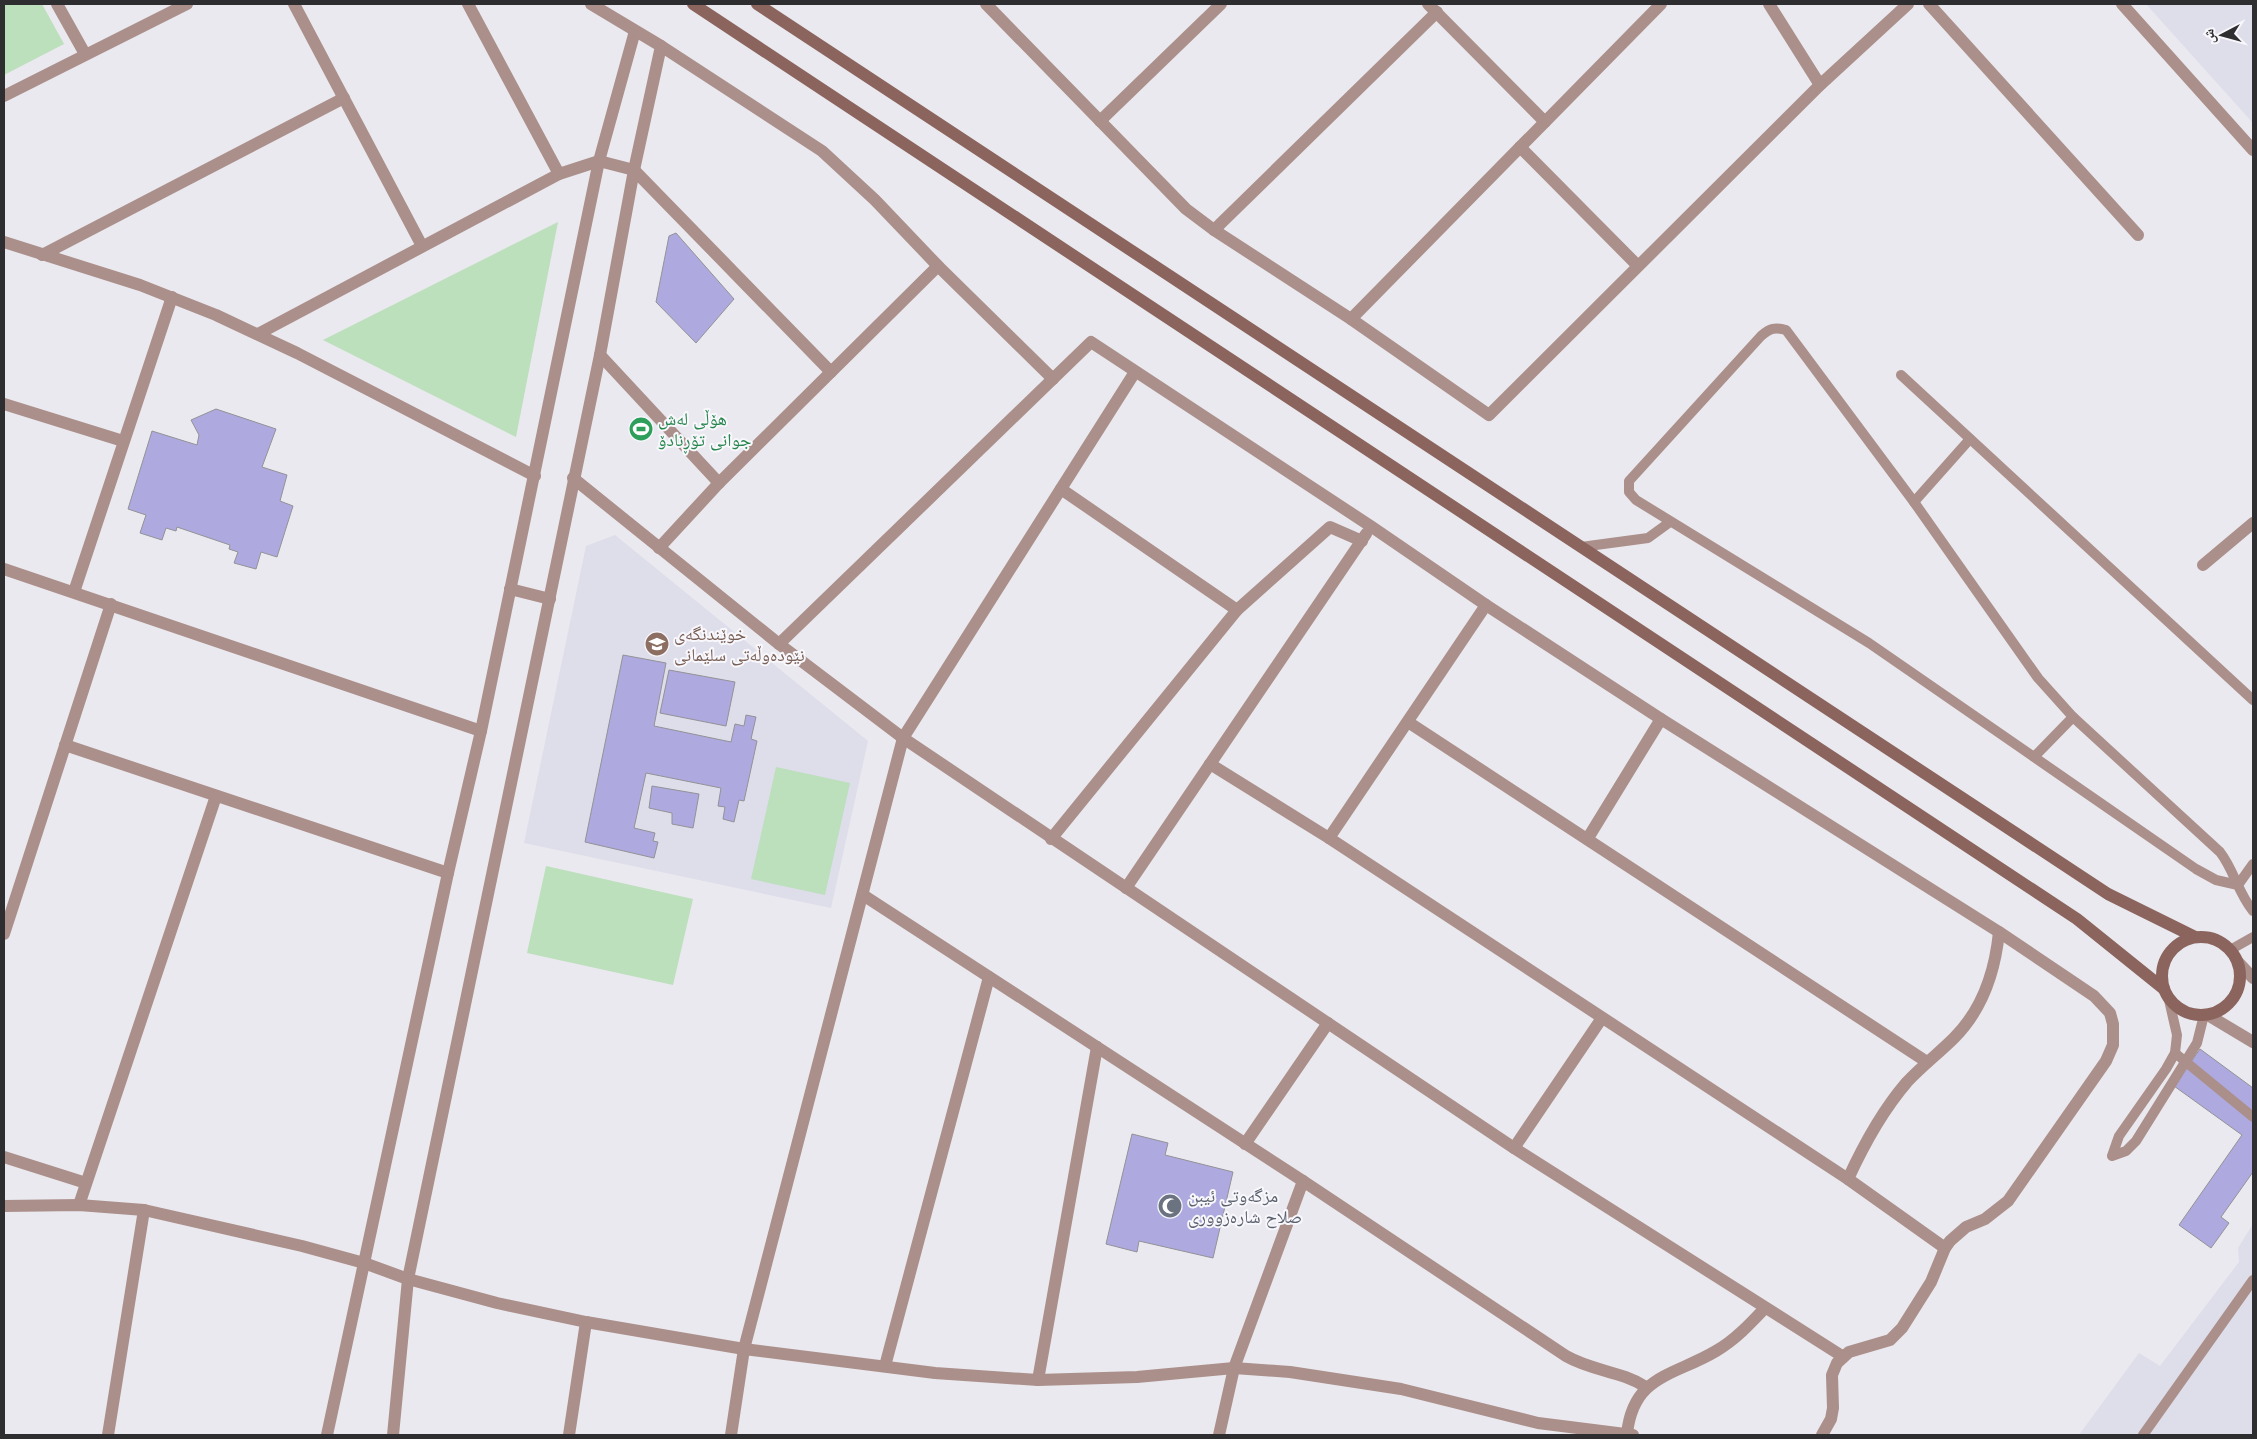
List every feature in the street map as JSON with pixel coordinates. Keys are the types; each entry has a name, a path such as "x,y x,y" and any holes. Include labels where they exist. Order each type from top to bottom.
{"main road":[{"path":"693,4 2077,919 2185,1012 2206,1015 2226,1007 2238,991 2240,981 2238,962 2230,950 2220,942 2208,937 2195,937 2184,940 2174,946 2162,966 2167,995"},
{"path":"756,4 2108,894 2195,937"}],"street":[{"path":"57,4 85,54"},
{"path":"4,96 187,4"},
{"path":"294,4 422,246"},
{"path":"468,4 559,174"},
{"path":"591,4 661,46 822,151 876,200 938,266 1053,379"},
{"path":"986,4 1186,209 1214,230 1351,319 1489,415 1820,85 1908,4"},
{"path":"1769,4 1820,85"},
{"path":"1929,4 2138,235"},
{"path":"2122,4 2253,150"},
{"path":"1351,319 1545,122 1655,6"},
{"path":"1100,121 1212,7"},
{"path":"1214,230 1432,8 1545,122"},
{"path":"327,1435 448,873 481,731 600,161 635,31"},
{"path":"393,1435 408,1280 550,600 573,478 600,354 634,170 661,46"},
{"path":"42,255 344,98"},
{"path":"1520,147 1638,266"},
{"path":"258,334 559,174 600,161 634,170 831,372"},
{"path":"4,242 108,274 172,297 258,334 535,476"},
{"path":"659,548 719,483 938,266"},
{"path":"74,592 172,297"},
{"path":"779,644 1091,342 1372,527 1486,605 1661,719 1999,932 2103,1004 2110,1013 2113,1024 2113,1045 2106,1061 2008,1201 1985,1220 1957,1234 1945,1248 1928,1287 1896,1335 1882,1344 1856,1349 1842,1356 1834,1369 1833,1408 1829,1424 1822,1435"},
{"path":"600,354 719,483"},
{"path":"731,1435 744,1348 903,738 1135,372"},
{"path":"4,404 123,441"},
{"path":"573,478 779,644 903,738 1514,1148 1842,1356"},
{"path":"1061,489 1238,610"},
{"path":"2203,565 2253,523"},
{"path":"1051,839 1238,610 1330,527 1362,541"},
{"path":"1126,888 1372,527"},
{"path":"4,569 481,731"},
{"path":"510,589 550,600"},
{"path":"4,934 111,604"},
{"path":"1330,838 1486,605"},
{"path":"1588,838 1661,719"},
{"path":"1408,722 1588,838 1927,1062"},
{"path":"65,745 448,873"},
{"path":"1210,764 1330,838 1848,1179 1945,1248"},
{"path":"79,1205 216,796"},
{"path":"863,895 1576,1362 1599,1370 1624,1375 1646,1387"},
{"path":"1848,1179 1874,1128 1901,1090 1927,1062 1956,1036 1978,1005 1993,970 1999,932"},
{"path":"2238,962 2253,978"},
{"path":"884,1366 988,977"},
{"path":"2206,1015 2253,1042"},
{"path":"1514,1148 1602,1018"},
{"path":"1245,1144 1328,1024"},
{"path":"1038,1380 1097,1048"},
{"path":"4,1157 86,1183"},
{"path":"1219,1435 1234,1368 1303,1182"},
{"path":"4,1206 79,1205 144,1210 249,1232 364,1263 408,1280 497,1303 586,1322 744,1348 935,1373 1038,1380 1136,1377 1234,1368 1290,1372 1346,1379 1401,1389 1538,1423 1630,1435 1632,1409 1646,1387 1668,1373 1699,1361 1718,1350 1735,1338 1765,1308"},
{"path":"108,1435 144,1210"},
{"path":"569,1435 586,1322"}],"lane":[{"path":"2238,885 2216,880 2196,869 1869,643 1670,522 1631,496 1628,486 1629,481 1761,336 1768,330 1778,327 1786,330 1914,502 2038,678 2073,717 2220,852 2231,867 2238,885 2253,911"},
{"path":"1901,375 2253,700"},
{"path":"1914,502 1970,439"},
{"path":"1581,548 1648,538 1670,522"},
{"path":"2034,757 2073,717"},
{"path":"2238,885 2253,864"},
{"path":"2230,950 2253,937"},
{"path":"2167,995 2177,1035 2175,1053 2166,1069 2118,1136 2112,1156 2126,1151 2136,1141 2197,1043 2206,1015"},
{"path":"2175,1053 2253,1117"},
{"path":"2143,1435 2253,1280"}],"shaded area":[{"path":"2146,4 2253,4 2253,123"},
{"name":"خوێندنگەی نێوده‌وڵه‌تی سلێمانی","path":"615,535 868,741 831,908 524,843 586,546"},
{"path":"2253,1224 2253,1435 2079,1435 2139,1353 2160,1366 2239,1262 2238,1248"}],"green space":[{"path":"4,4 42,4 64,44 4,75"},
{"path":"558,222 516,437 323,340"},
{"path":"776,767 850,783 825,895 751,879"},
{"path":"546,866 693,899 673,985 527,953"}],"building":[{"path":"676,233 734,299 696,343 656,302 669,236"},
{"path":"216,409 276,429 262,467 287,475 280,501 293,506 277,557 261,552 256,569 234,563 238,552 229,549 230,545 177,527 176,531 166,528 162,540 140,533 146,515 128,509 152,431 197,445 199,435 191,420"},
{"path":"623,655 666,663 654,726 731,742 735,724 744,726 746,715 756,717 751,739 757,741 744,801 739,800 734,822 723,819 725,807 718,806 721,788 646,773 634,828 655,833 653,841 658,842 654,858 585,842"},
{"path":"669,670 735,682 726,726 660,713"},
{"path":"652,786 699,794 693,828 672,824 672,813 649,808"},
{"path":"2200,1049 2253,1088 2253,1172 2221,1217 2229,1223 2211,1248 2179,1225 2242,1135 2174,1086"},
{"name":"مزگەوتی ئیبن صلاح شارەزووری","path":"1132,1134 1168,1143 1165,1155 1233,1172 1213,1258 1139,1241 1137,1252 1106,1244"}],"place":[{"name":"ھۆڵی لەش جوانی تۆڕنادۆ","path":"641,429"},
{"name":"خوێندنگەی نێوده‌وڵه‌تی سلێمانی","path":"657,644"},
{"name":"مزگەوتی ئیبن صلاح شارەزووری","path":"1170,1206"}]}
